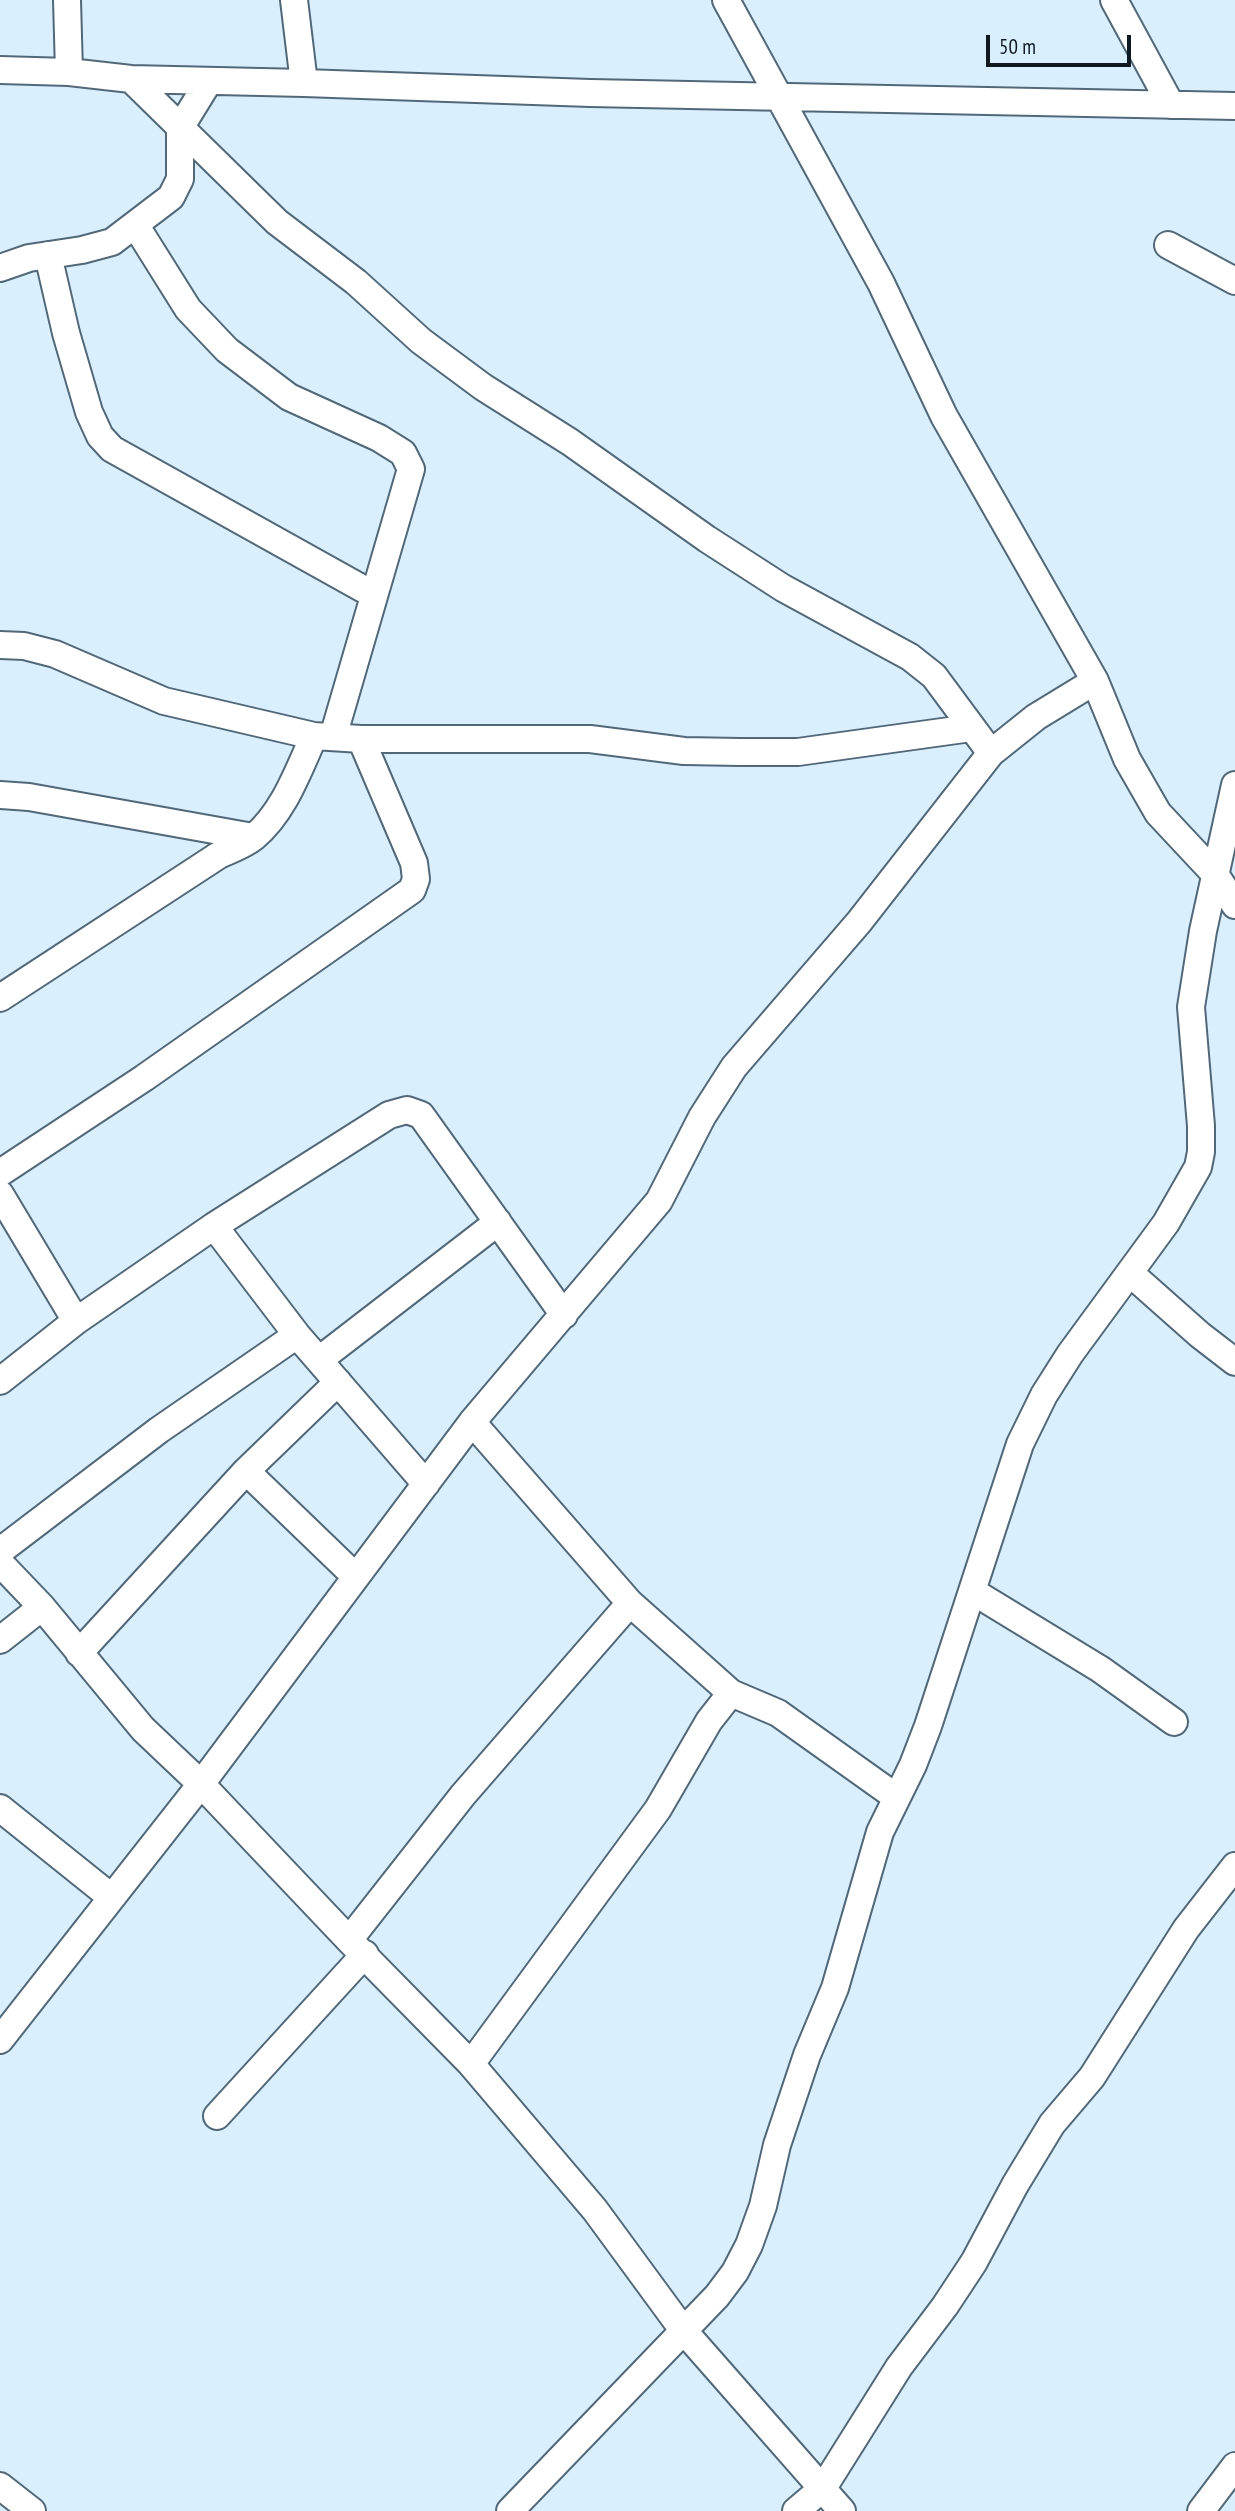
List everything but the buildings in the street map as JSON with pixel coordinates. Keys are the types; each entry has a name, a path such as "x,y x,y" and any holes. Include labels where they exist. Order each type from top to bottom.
{"street":[{"path":"66,0 69,72"},
{"path":"293,0 304,83"},
{"path":"726,0 881,283 944,416 1095,681 1127,759 1158,813 1215,874 1235,905"},
{"path":"1115,0 1171,105"},
{"path":"0,70 69,72 131,79 779,97 1235,106"},
{"path":"131,79 276,222 356,282 421,341 483,387 570,442 740,560 838,620 910,657 934,676 991,752"},
{"path":"0,268 112,242 171,197 180,179 180,128 209,81"},
{"path":"0,998 219,855 253,837 272,816 323,737 374,595 411,469 403,453 379,438 289,397 227,350 188,309 135,226"},
{"path":"1167,245 1235,281"},
{"path":"48,255 66,333 89,412 106,443 112,449 374,595"},
{"path":"0,645 24,646 55,654 164,701 323,737 590,739 684,751 751,752 798,751 971,728"},
{"path":"4,2025 201,1784 472,1422 659,1201 702,1117 734,1067 859,922 991,752 1036,716 1095,681"},
{"path":"0,1173 144,1078 412,890 415,879 414,863 361,739"},
{"path":"510,2511 717,2296 735,2272 749,2245 763,2206 777,2145 807,2055 835,1988 880,1832 929,1726 1020,1444 1044,1395 1070,1354 1166,1223 1198,1167 1201,1152 1200,1126 1191,1007 1203,930 1235,785"},
{"path":"0,794 253,837"},
{"path":"0,1381 76,1321 214,1227 389,1115 407,1110 421,1115 564,1315"},
{"path":"0,1194 76,1321"},
{"path":"319,1360 498,1222"},
{"path":"214,1227 297,1335 426,1484"},
{"path":"1130,1273 1235,1362"},
{"path":"0,1551 159,1430 297,1335"},
{"path":"79,1653 246,1471 338,1382"},
{"path":"472,1422 630,1603 731,1693 778,1713 896,1797"},
{"path":"246,1471 356,1577"},
{"path":"0,1563 42,1607 143,1729 201,1784 471,2064 595,2210 683,2330 842,2511"},
{"path":"972,1591 1100,1669 1174,1722"},
{"path":"217,2116 357,1947 463,1795 630,1603"},
{"path":"0,1640 42,1607"},
{"path":"471,2064 658,1809 709,1720 731,1693"},
{"path":"0,1808 111,1897"},
{"path":"796,2511 823,2488 899,2367 946,2306 975,2262 1015,2185 1052,2124 1092,2077 1186,1928 1235,1866"},
{"path":"1201,2511 1235,2466"},
{"path":"0,2487 32,2511"}]}
